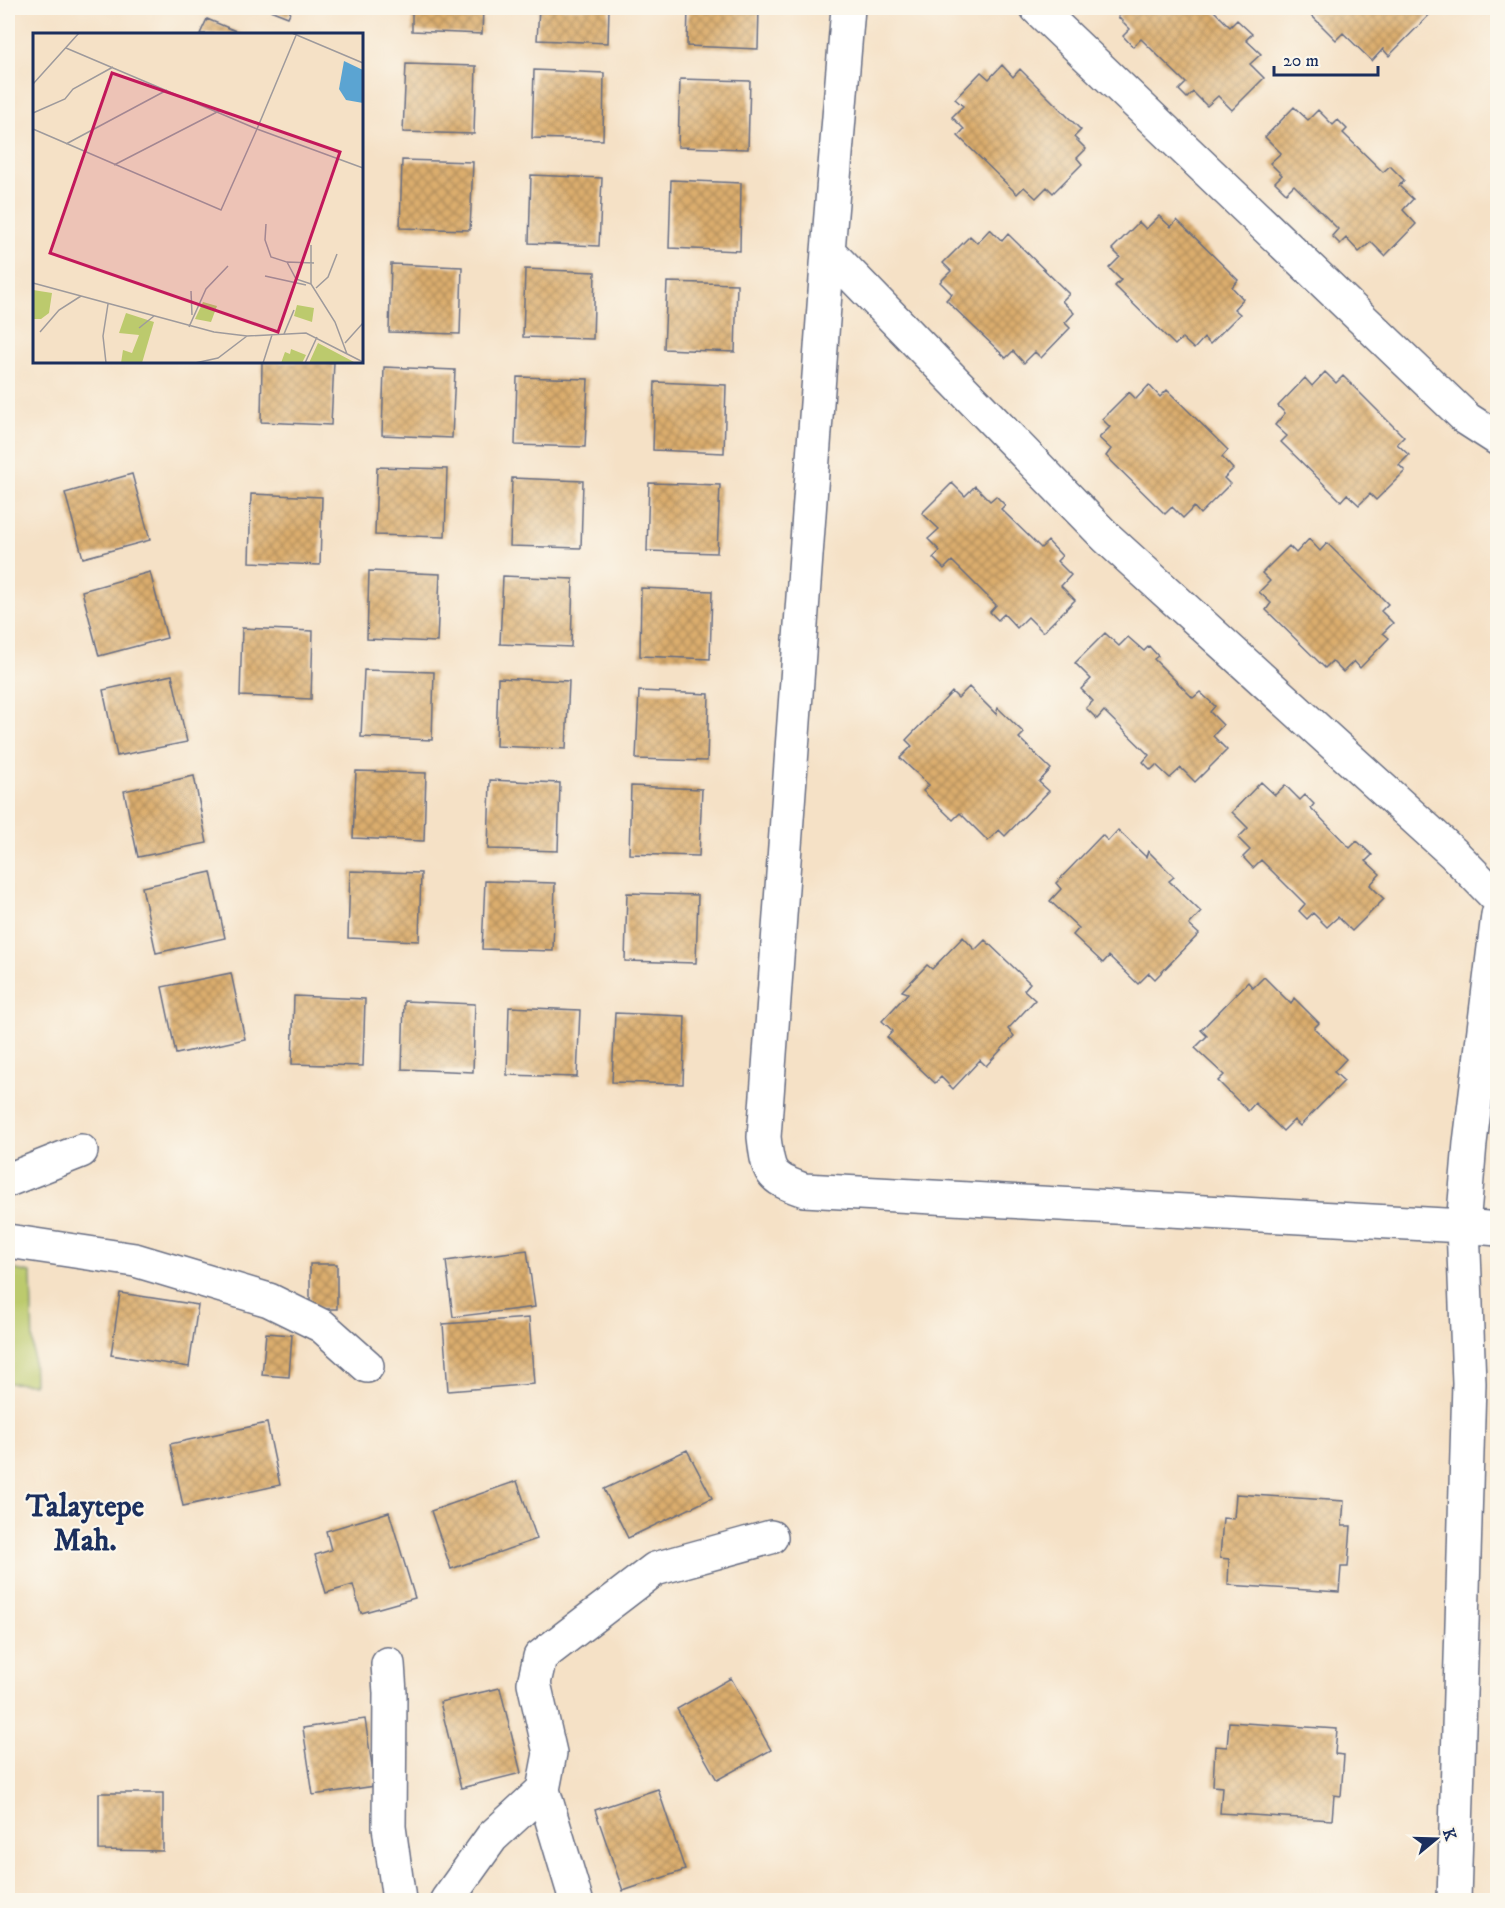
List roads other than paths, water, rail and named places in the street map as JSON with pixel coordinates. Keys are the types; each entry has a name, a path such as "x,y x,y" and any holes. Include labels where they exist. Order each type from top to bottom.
{"street":[{"path":"848,8 828,251 764,1137 767,1164 781,1182 804,1190 1497,1228"},
{"path":"1037,8 1458,411 1497,439"},
{"path":"828,251 1106,537 1453,853 1497,899"},
{"path":"1454,1900 1469,1383 1463,1226 1470,1143 1497,915"},
{"path":"8,1180 81,1151"},
{"path":"8,1241 135,1260 269,1300 322,1326 367,1366"},
{"path":"576,1900 543,1790 549,1753 534,1683 540,1657 654,1569 771,1537"},
{"path":"388,1664 390,1693 389,1827 399,1900"},
{"path":"447,1900 492,1837 543,1790"}],"district":[{"name":"Talaytepe Mah.","path":"85,1524"}]}
